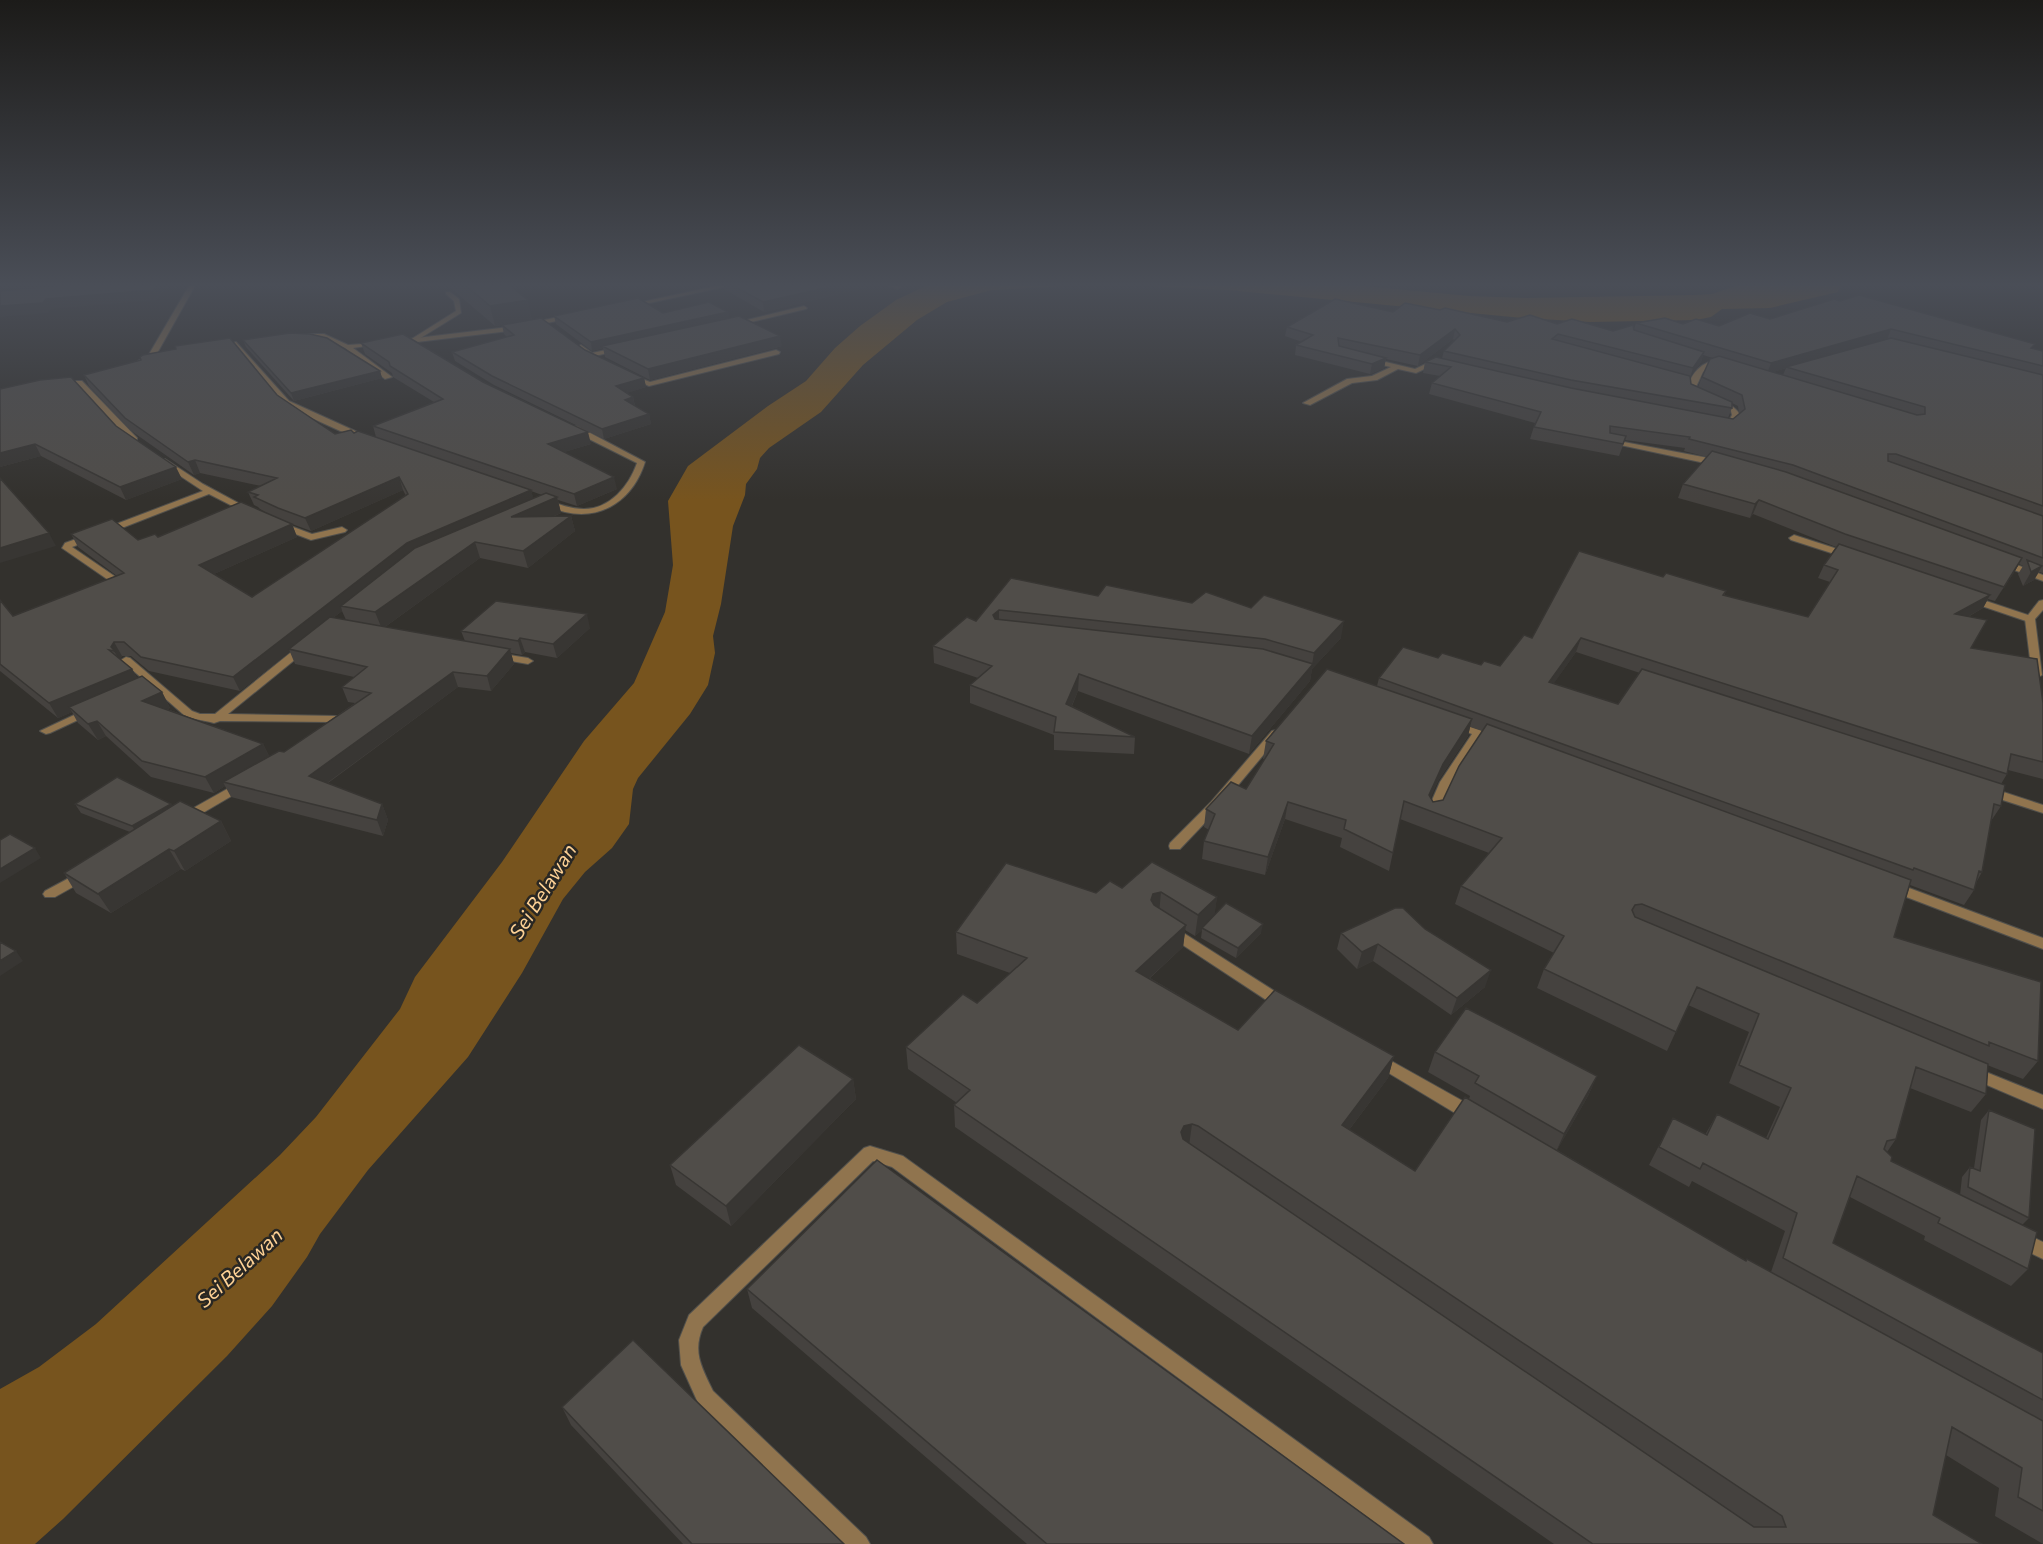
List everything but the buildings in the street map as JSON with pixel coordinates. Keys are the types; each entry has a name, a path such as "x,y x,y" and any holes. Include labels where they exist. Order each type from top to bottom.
{"street":[{"path":"130,369 156,356"},
{"path":"246,356 286,403 374,443"},
{"path":"359,356 388,377"},
{"path":"593,356 600,360"},
{"path":"627,374 649,384 757,356"},
{"path":"1363,358 1416,370 1432,363 1438,356"},
{"path":"1695,357 1721,365"},
{"path":"1432,363 1443,365"},
{"path":"1712,363 1702,368 1693,384 1693,392 1734,410 1734,420 1729,426 1718,425"},
{"path":"1306,403 1350,381 1374,378 1396,367"},
{"path":"1682,381 1693,384"},
{"path":"68,384 84,382 126,434 145,447"},
{"path":"541,504 576,512 604,508 626,492 639,473 641,462 562,423"},
{"path":"1611,441 1731,466"},
{"path":"154,454 200,486 266,519 311,537 342,530"},
{"path":"123,586 67,547 210,491"},
{"path":"1794,538 1858,559"},
{"path":"1989,558 2043,578"},
{"path":"1963,597 2030,619"},
{"path":"2039,688 2030,619 2042,605"},
{"path":"214,720 313,640"},
{"path":"482,653 528,662"},
{"path":"126,660 148,685 188,713 214,720 337,719 340,723 330,734"},
{"path":"46,731 100,707"},
{"path":"1445,721 1501,741"},
{"path":"1175,846 1215,805 1283,724"},
{"path":"1432,814 1446,782 1478,733"},
{"path":"177,822 258,775"},
{"path":"1977,787 2043,809"},
{"path":"50,894 99,866"},
{"path":"1878,882 2043,944"},
{"path":"1158,921 1293,1009"},
{"path":"1361,1050 1490,1126"},
{"path":"1957,1065 2043,1102"},
{"path":"859,1544 706,1398 690,1365 688,1340 696,1321 870,1153 897,1161 1422,1544"},
{"path":"2001,1229 2043,1251"}],"water":[{"name":"Sei Belawan","path":"828,356 874,356 821,412 769,448 760,458 757,469 746,484 745,495 733,526 721,604 713,636 715,653 708,685 690,714 638,778 633,789 629,824 612,848 585,872 563,899 522,973 468,1057 368,1170 320,1234 307,1257 272,1306 227,1356 35,1544 0,1544 0,1389 39,1367 96,1324 280,1155 316,1117 400,1009 415,977 502,862 584,741 634,683 665,612 673,565 668,501 688,466 768,406 806,381"}]}
